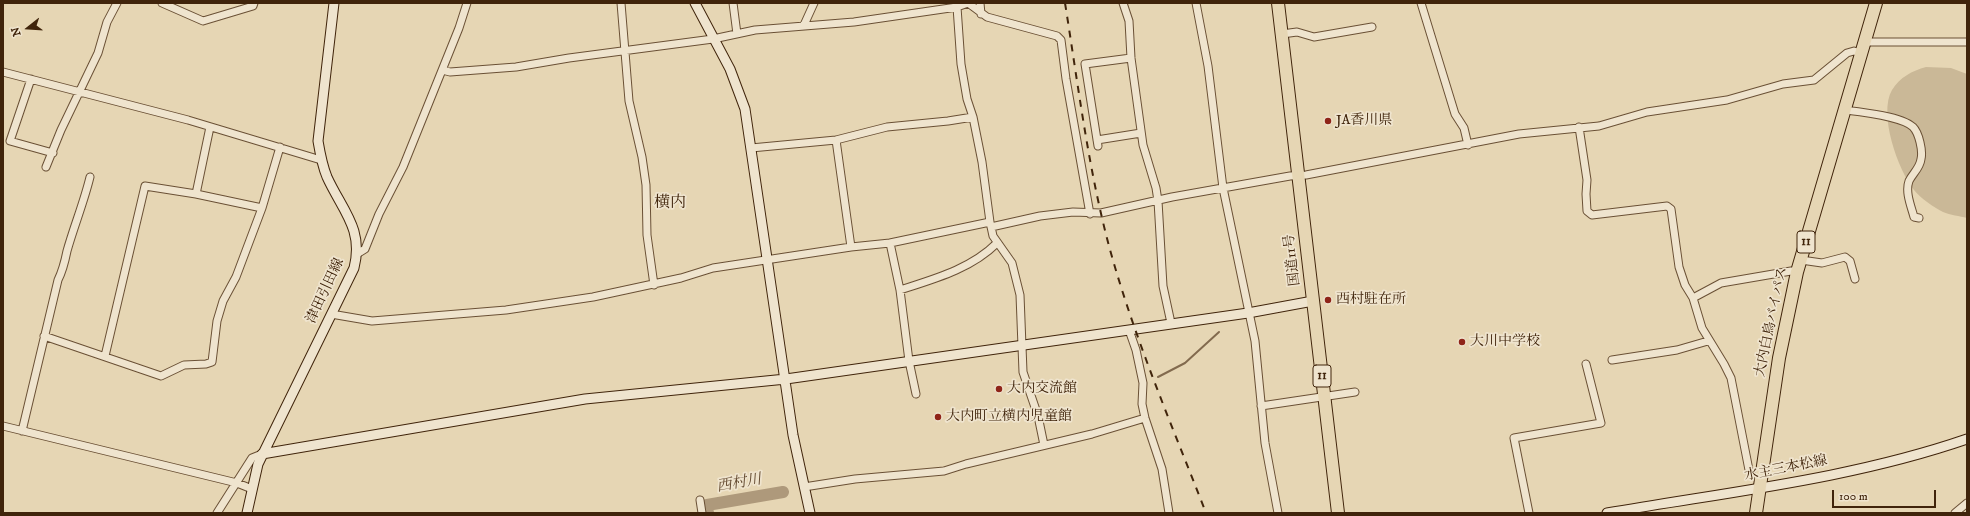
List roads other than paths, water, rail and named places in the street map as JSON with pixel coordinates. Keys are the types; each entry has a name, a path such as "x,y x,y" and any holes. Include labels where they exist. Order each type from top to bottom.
{"highway":[{"name":"国道11号","path":"1278,3 1338,513"},
{"name":"大内白鳥バイパス","path":"1756,513 1779,358 1798,272 1876,3"}],"street":[{"path":"46,167 53,153 61,130 81,92 98,53 107,22 117,3"},
{"path":"162,3 203,21 253,6 254,3"},
{"name":"津田引田線","path":"247,513 262,454 354,268 358,254 356,236 352,222 327,176 321,160 318,141 334,3"},
{"path":"358,254 365,249 372,235 379,214 403,167 459,28 467,3"},
{"path":"621,3 629,101 642,156 645,178 647,236 654,285"},
{"path":"695,3 730,69 743,103 786,379 793,435 810,513"},
{"path":"733,3 737,34"},
{"path":"804,25 814,3"},
{"path":"442,70 450,72 516,67 626,50 713,39 755,30 854,22 957,7 968,3 981,14 1057,36 1061,40 1066,79 1090,214"},
{"path":"980,3 981,14"},
{"path":"1124,3 1129,21 1131,58 1141,133 1146,159 1156,188 1158,201 1164,286 1171,323"},
{"path":"1196,3 1208,66 1223,188 1242,276 1248,314 1255,340 1267,457 1278,513"},
{"path":"1421,3 1455,114 1464,128 1468,145"},
{"path":"957,7 961,64 967,99 973,117 982,162 991,225 998,243 1012,263 1020,294 1024,377 1038,416 1044,445"},
{"path":"1282,34 1297,32 1314,37 1372,27"},
{"path":"331,314 372,321 506,310 593,297 654,285 713,268 768,261 852,247 890,243 1040,216 1073,212 1090,214 1223,188 1468,145 1518,134 1610,124 1647,112 1727,100 1783,84 1814,80 1847,53 1862,48 1967,42"},
{"path":"1131,58 1085,64 1098,143 1141,133"},
{"path":"3,72 210,127 321,160"},
{"path":"31,79 10,141 53,153"},
{"path":"1844,110 1867,112 1896,120 1914,128 1919,139 1922,158 1919,167 1909,181 1908,191 1914,217 1920,218"},
{"path":"751,148 836,140 887,127 948,122 973,117"},
{"path":"196,194 210,127"},
{"path":"1579,127 1587,180 1587,211 1592,215 1666,206 1671,209 1679,266 1684,285 1692,298 1708,341 1724,364 1731,378 1749,470"},
{"path":"836,140 852,247"},
{"path":"44,336 162,376 184,365 206,364 212,362 218,321 223,301 236,276 262,208 280,147"},
{"path":"22,431 58,280 66,263 67,252 83,205 90,177"},
{"path":"105,356 146,186 196,194 262,208"},
{"path":"890,243 900,290 909,361 916,394"},
{"path":"900,290 946,275 989,251 998,243"},
{"path":"1801,260 1822,263 1845,257 1850,260 1855,279"},
{"path":"1692,298 1721,283 1736,279 1791,271 1798,272"},
{"path":"217,513 252,458 262,454 507,411 585,399 786,379 1171,323 1248,314 1313,301"},
{"path":"1129,330 1136,350 1143,383 1142,404 1144,418 1162,469 1169,513"},
{"path":"1612,360 1677,350 1708,341"},
{"path":"1528,513 1514,438 1601,423 1586,364"},
{"path":"1261,406 1325,398 1355,392"},
{"path":"804,487 855,479 944,471 1092,434 1144,418"},
{"path":"3,426 237,483 252,489"},
{"name":"水主三本松線","path":"1607,513 1703,498 1830,475 1936,450 1967,439"},
{"path":"700,500 702,513"},
{"path":"1955,513 1967,503"}],"waterway":[{"path":"1158,377 1185,363 1219,332"},
{"name":"西村川","path":"708,513 707,505 783,492"}],"railway":[{"path":"1065,3 1089,156 1109,246 1142,348 1206,513"}],"place":[{"name":"JA香川県","path":"1328,121"},
{"name":"西村駐在所","path":"1328,300"},
{"name":"大川中学校","path":"1462,342"},
{"name":"大内交流館","path":"999,389"},
{"name":"大内町立横内児童館","path":"938,417"}],"district":[{"name":"横内","path":"670,204"}]}
